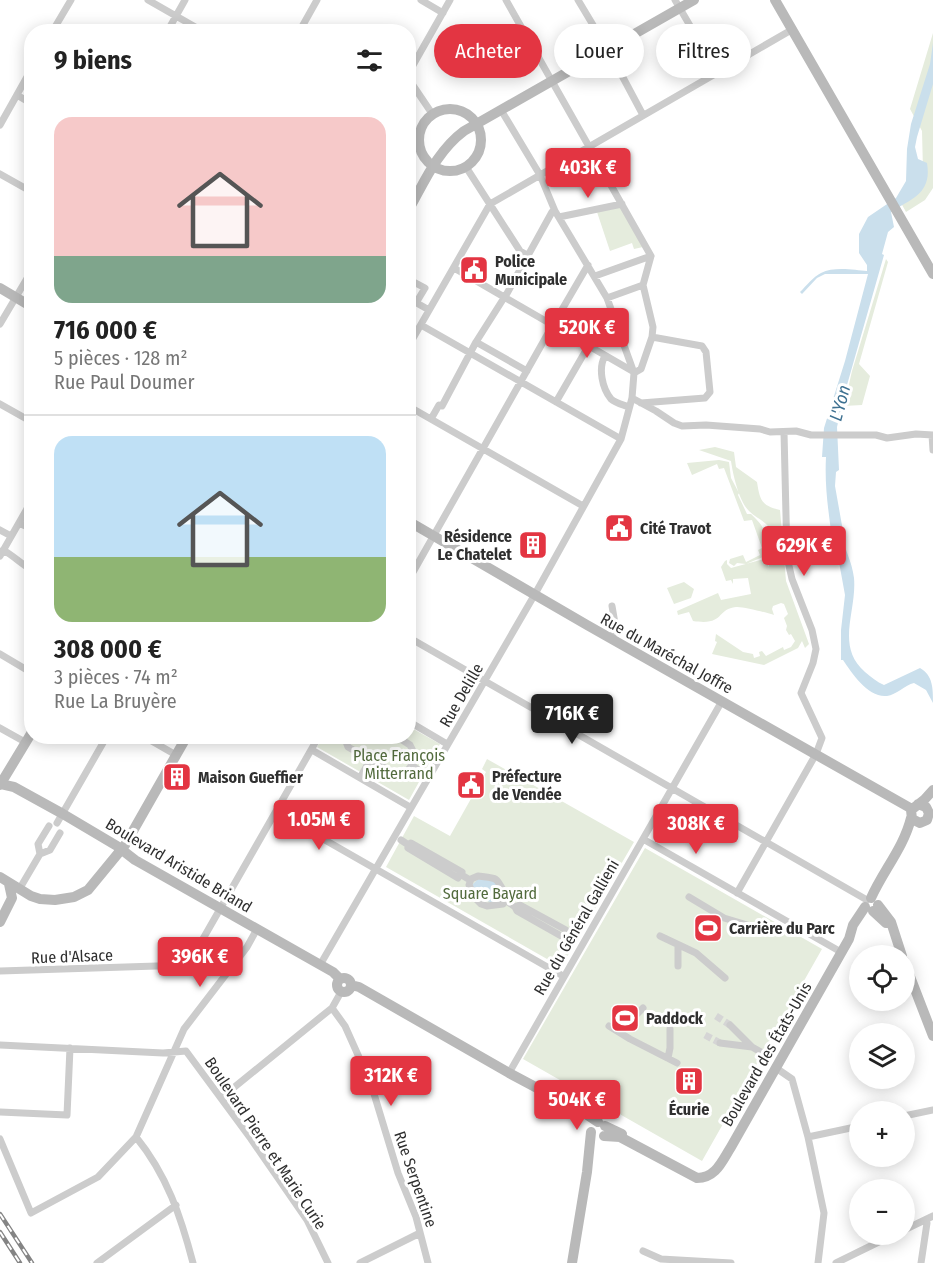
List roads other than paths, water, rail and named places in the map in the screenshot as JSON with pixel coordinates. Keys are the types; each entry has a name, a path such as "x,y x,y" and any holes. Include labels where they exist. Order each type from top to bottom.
{"main road":[{"path":"644,26 678,4 694,0"},
{"path":"775,0 898,214 929,260 933,274"},
{"path":"416,197 450,143 464,131 557,78"},
{"path":"416,134 439,111 453,110 466,114 476,124 480,137 479,150 472,162 466,167 450,171 433,167 422,155 416,144"},
{"path":"0,288 24,302"},
{"name":"Rue du Maréchal Joffre","path":"416,526 922,815"},
{"path":"0,785 24,744"},
{"path":"0,877 31,896 55,900 74,897 106,879 122,861 125,851 182,744"},
{"name":"Boulevard Aristide Briand","path":"0,785 14,787 60,819 125,851 333,972 340,979 349,979 346,988 359,987 586,1114 598,1130 621,1133 637,1145 697,1178 704,1178"},
{"name":"Boulevard des États-Unis","path":"922,815 933,790"},
{"name":"Boulevard des États-Unis","path":"704,1178 718,1169 849,939 854,925 871,905 897,852 933,796"},
{"path":"0,922 10,905 14,886"},
{"path":"10,905 31,896"},
{"path":"871,905 892,930 898,945"},
{"path":"915,989 933,1036"},
{"path":"572,1263 587,1172 598,1130"}],"street":[{"path":"57,24 71,0"},
{"path":"148,0 190,24"},
{"path":"172,24 185,0"},
{"path":"304,24 317,0"},
{"path":"422,0 443,12"},
{"path":"416,60 450,0"},
{"path":"506,0 651,256 643,285 653,327 652,337 641,369 634,373"},
{"path":"578,0 593,24"},
{"path":"678,4 689,24"},
{"path":"751,53 793,29"},
{"path":"623,78 643,115"},
{"path":"416,333 490,204 707,78"},
{"path":"0,125 24,82"},
{"path":"416,90 433,115"},
{"path":"17,95 24,99"},
{"path":"501,110 540,175 557,214 607,298 634,373"},
{"path":"466,167 520,251 527,255"},
{"path":"0,174 24,188"},
{"path":"430,419 439,405 442,406 450,397 476,342 552,212 557,214 622,204"},
{"path":"595,276 651,256"},
{"path":"416,567 588,265"},
{"path":"454,268 503,299 589,345 634,373"},
{"path":"0,324 24,284"},
{"path":"416,284 438,296"},
{"path":"607,298 643,285"},
{"path":"424,288 417,303 429,310"},
{"path":"421,325 621,439"},
{"path":"641,403 705,398 709,395 711,387 706,352 698,345 652,337"},
{"path":"476,342 527,371"},
{"path":"556,402 589,345"},
{"path":"604,356 600,366 611,399 629,407"},
{"name":"Rue Delille","path":"320,965 535,594 621,439 632,398 634,373"},
{"path":"632,398 682,426 706,425 796,431 811,435 876,435 887,438 932,435 933,450"},
{"path":"656,411 661,400"},
{"path":"0,404 24,418"},
{"path":"416,411 583,506"},
{"path":"737,893 816,754 822,738 801,693 816,649 812,630 792,579 787,557 784,432"},
{"path":"24,515 2,553 19,559 24,566"},
{"path":"19,523 24,525"},
{"path":"0,530 11,536"},
{"path":"611,638 616,629 612,606"},
{"path":"416,642 767,842 871,905"},
{"path":"0,654 24,668"},
{"name":"Rue du Général Gallieni","path":"509,1072 722,701"},
{"path":"416,726 447,744"},
{"path":"0,728 24,741"},
{"path":"60,819 102,744"},
{"path":"157,744 176,755"},
{"name":"Rue d'Alsace","path":"0,971 188,965 315,744"},
{"path":"347,744 348,747 370,760 397,773 403,773 415,761 414,750 408,744"},
{"path":"312,750 410,807"},
{"path":"360,778 370,760"},
{"path":"412,766 429,776"},
{"path":"276,812 563,976"},
{"path":"40,854 38,844 49,826"},
{"path":"14,886 40,854 50,850 60,833"},
{"path":"643,839 841,952"},
{"path":"401,840 410,846 411,843 462,872 460,874 470,880"},
{"path":"470,880 476,877 495,878 507,894 507,901"},
{"path":"470,880 470,889 481,904 501,905 507,901"},
{"path":"688,897 724,918 754,927"},
{"path":"507,901 515,907 520,905 566,930 571,936"},
{"path":"0,1139 31,1213 99,1177 136,1137 184,1029 257,929"},
{"path":"660,936 696,953 725,978"},
{"path":"678,946 678,966"},
{"path":"221,1098 332,1008 346,988"},
{"name":"Rue Serpentine","path":"332,1008 345,1026 371,1084 398,1173 416,1217 428,1263"},
{"path":"619,1032 643,1008"},
{"path":"730,1025 752,1047 766,1055"},
{"path":"609,1026 677,1063"},
{"path":"668,1058 670,1029"},
{"path":"720,1043 752,1047"},
{"path":"0,1045 163,1053 174,1051"},
{"path":"0,1112 67,1115 70,1047"},
{"name":"Boulevard Pierre et Marie Curie","path":"174,1051 186,1051 221,1098 306,1220 328,1263"},
{"path":"776,1068 792,1079 808,1137 824,1213 818,1263"},
{"path":"915,1114 933,1110"},
{"path":"808,1137 849,1128"},
{"path":"136,1137 153,1158 176,1205 193,1263"},
{"path":"97,1263 176,1205"},
{"path":"915,1225 933,1216"},
{"path":"921,1263 927,1223 925,1220"},
{"path":"360,1263 420,1233"},
{"path":"836,1263 873,1245"},
{"path":"643,1251 661,1258 731,1263"}],"water":[{"name":"L'Yon","path":"933,43 933,84 915,147 918,159 927,163 927,181 919,194 891,212 894,227 888,232 882,254 884,255 837,427 839,470 836,472 835,486 843,531 839,533 854,578 849,628 851,651 856,662 865,672 884,685 920,668 930,678 933,703 926,690 914,683 887,696 873,693 861,684 841,660 841,630 845,595 839,562 835,561 828,509 826,457 822,457 824,428 868,274 825,274 817,278 802,294 800,292 815,277 826,271 844,269 867,271 867,265 859,253 859,234 868,217 896,198 906,181 907,149 911,124 930,64"},
{"path":"478,879 494,881 504,896 502,901 494,903 480,899 472,885"}],"tunnel":[{"path":"716,1016 730,1025"},
{"path":"705,1035 720,1043"}],"railway":[{"path":"0,1214 32,1263"},
{"path":"0,1232 20,1263"}],"place":[{"name":"Police Municipale","path":"474,270"},
{"name":"Cité Travot","path":"619,528"},
{"name":"Résidence Le Chatelet","path":"533,545"},
{"name":"Maison Gueffier","path":"177,777"},
{"name":"Préfecture de Vendée","path":"471,785"},
{"name":"Carrière du Parc","path":"708,928"},
{"name":"Paddock","path":"625,1018"},
{"name":"Écurie","path":"689,1081"}],"park label":[{"name":"Place François Mitterrand","path":"399,764"},
{"name":"Square Bayard","path":"490,893"}]}
